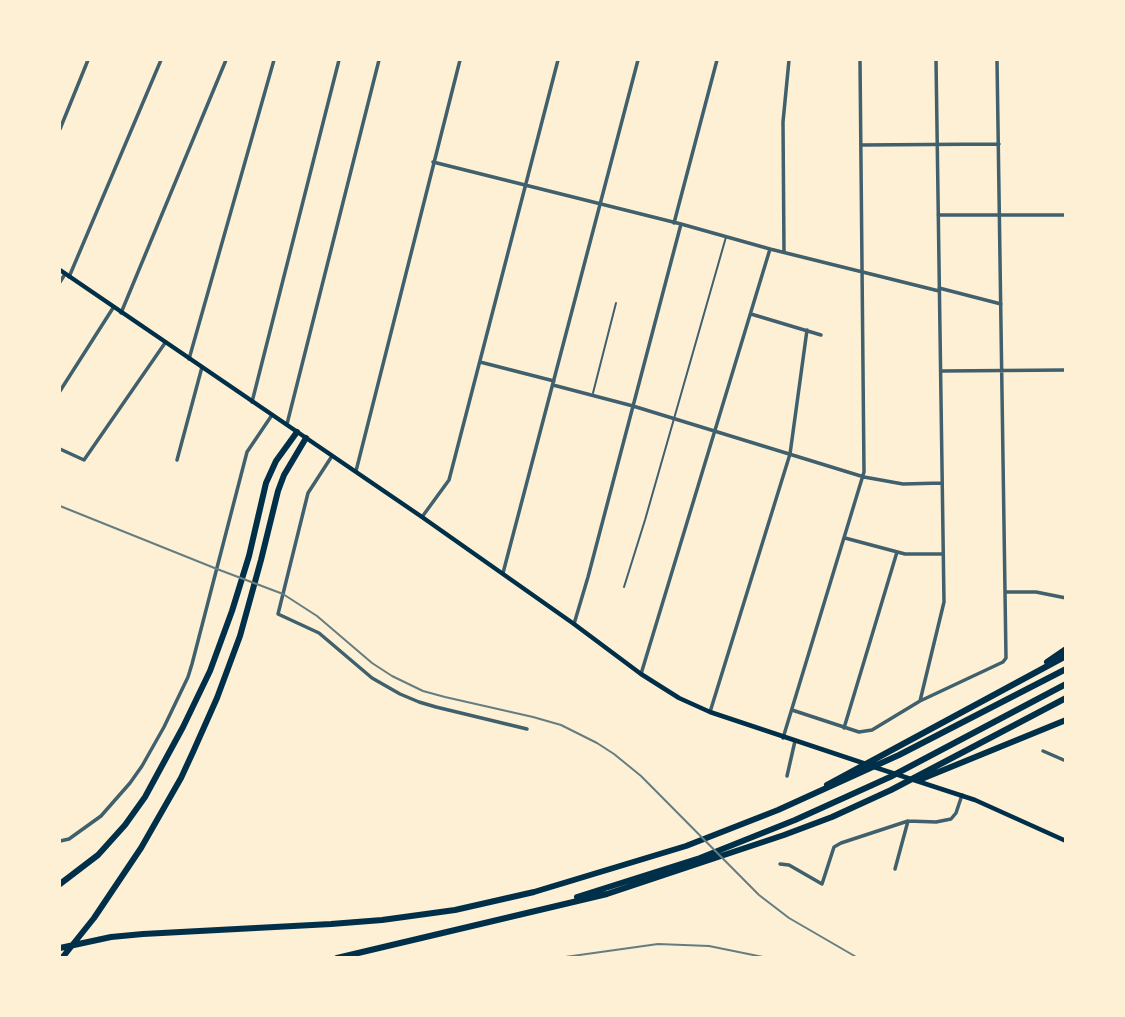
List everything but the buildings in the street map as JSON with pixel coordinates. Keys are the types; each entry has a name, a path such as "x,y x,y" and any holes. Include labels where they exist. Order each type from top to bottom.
{"highway":[{"path":"60,884 111,841 145,797 183,727 210,671 237,596 266,483 276,461 297,432"},
{"path":"62,957 94,918 141,848 181,778 218,698 240,636 284,474 306,438"},
{"path":"989,697 1066,649"},
{"path":"778,810 1066,656"},
{"path":"60,948 128,935 356,923 455,910 534,892 685,846 778,810 900,755 1066,669"},
{"path":"735,849 890,777 1066,684"},
{"path":"891,790 1066,698"},
{"path":"337,957 607,894 832,817 891,790 1066,720"}],"main road":[{"path":"65,274 422,517 641,674 679,698 783,738 961,795 1066,841"}],"street":[{"path":"60,129 88,60"},
{"path":"60,282 161,60"},
{"path":"121,313 226,60"},
{"path":"189,359 274,60"},
{"path":"252,402 339,60"},
{"path":"287,425 379,60"},
{"path":"356,472 460,60"},
{"path":"422,517 449,480 558,60"},
{"path":"503,573 638,60"},
{"path":"674,223 717,60"},
{"path":"784,252 783,122 789,60"},
{"path":"783,738 864,477 860,60"},
{"path":"920,701 944,602 936,60"},
{"path":"792,710 859,732 872,730 920,701 1003,662 1006,658 997,60"},
{"path":"861,145 999,144"},
{"path":"433,162 770,249 1001,304"},
{"path":"938,215 1066,215"},
{"path":"574,624 681,224"},
{"path":"641,674 770,249"},
{"path":"60,391 113,308"},
{"path":"751,314 821,335"},
{"path":"710,712 790,454 807,330"},
{"path":"60,449 84,460 165,343"},
{"path":"480,362 864,477 903,484 942,483"},
{"path":"177,460 202,367"},
{"path":"941,371 1066,370"},
{"path":"60,841 69,839 101,816 130,783 164,727 192,664 247,452 272,415"},
{"path":"332,456 308,493 278,614 319,633 372,678 400,694 419,702 527,729"},
{"path":"845,538 905,554 942,554"},
{"path":"844,728 897,552"},
{"path":"1006,592 1037,592 1066,598"},
{"path":"787,776 795,741"},
{"path":"1042,751 1066,761"},
{"path":"780,864 789,865 822,884 834,847 908,821 936,822 951,819 956,813 961,795"},
{"path":"895,869 908,821"}],"lane":[{"path":"624,587 726,236"},
{"path":"593,395 616,303"}],"railway":[{"path":"60,506 283,594 317,616 372,663 423,691 561,725 597,743 641,776 759,895 789,918 858,958"},
{"path":"558,958 658,944 709,946 768,958"}]}
